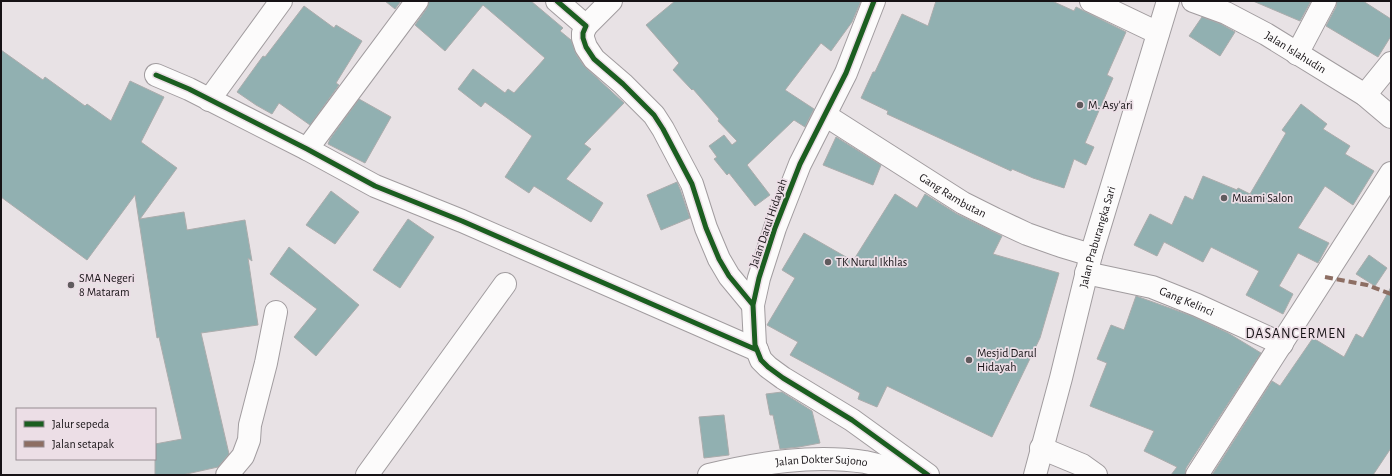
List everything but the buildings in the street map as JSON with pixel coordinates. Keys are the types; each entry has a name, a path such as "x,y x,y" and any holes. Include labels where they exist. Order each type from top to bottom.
{"main road":[{"path":"209,100 281,1"},
{"path":"307,149 417,1"},
{"path":"557,1 586,26"},
{"path":"611,1 586,26 583,33 584,42 594,59 654,115 663,129 692,184 706,228 719,259 729,276 753,305"},
{"name":"Jalan Darul Hidayah","path":"874,1 846,73 800,164 774,228 759,278 753,305 754,340 761,360 768,367 783,378 852,420 928,475"},
{"path":"1090,1 1158,33"},
{"name":"Jalan Praburangka Sari","path":"1035,475 1061,378 1088,264 1168,1"},
{"name":"Jalan Islahudin","path":"1193,1 1233,17 1266,34 1365,95 1391,117"},
{"path":"1297,54 1325,1"},
{"path":"1365,95 1391,63"},
{"path":"156,75 307,149 376,186 469,224 757,350"},
{"name":"Gang Rambutan","path":"825,115 976,209 1027,234 1061,246 1088,264"},
{"path":"1197,475 1391,173"},
{"name":"Gang Kelinci","path":"1088,264 1197,305 1282,344"},
{"path":"367,475 505,284"},
{"path":"227,475 243,456 249,440 250,425 266,363 276,312"},
{"path":"1041,448 1082,465 1096,475"},
{"name":"Jalan Dokter Sujono","path":"709,475 763,464 822,459 865,462 909,475"}],"marked path":[{"path":"1325,277 1367,285 1391,294"}],"cycle path":[{"path":"557,1 586,26 583,33 583,38 586,47 594,59 623,84 654,115 692,184 706,228 719,259 729,276 753,305"},
{"path":"874,1 846,73 800,164 775,228 759,278 753,305 755,345 761,360 768,367 783,378 852,420 928,475"},
{"path":"156,75 189,89 307,149 375,186 462,221 757,350"}],"place":[{"name":"M. Asy'ari","path":"1080,105"},
{"name":"Muami Salon","path":"1224,198"},
{"name":"TK Nurul Ikhlas","path":"828,262"},
{"name":"SMA Negeri 8 Mataram","path":"71,285"},
{"name":"Mesjid Darul Hidayah","path":"969,360"}],"district":[{"name":"DASANCERMEN","path":"1296,334"}]}
